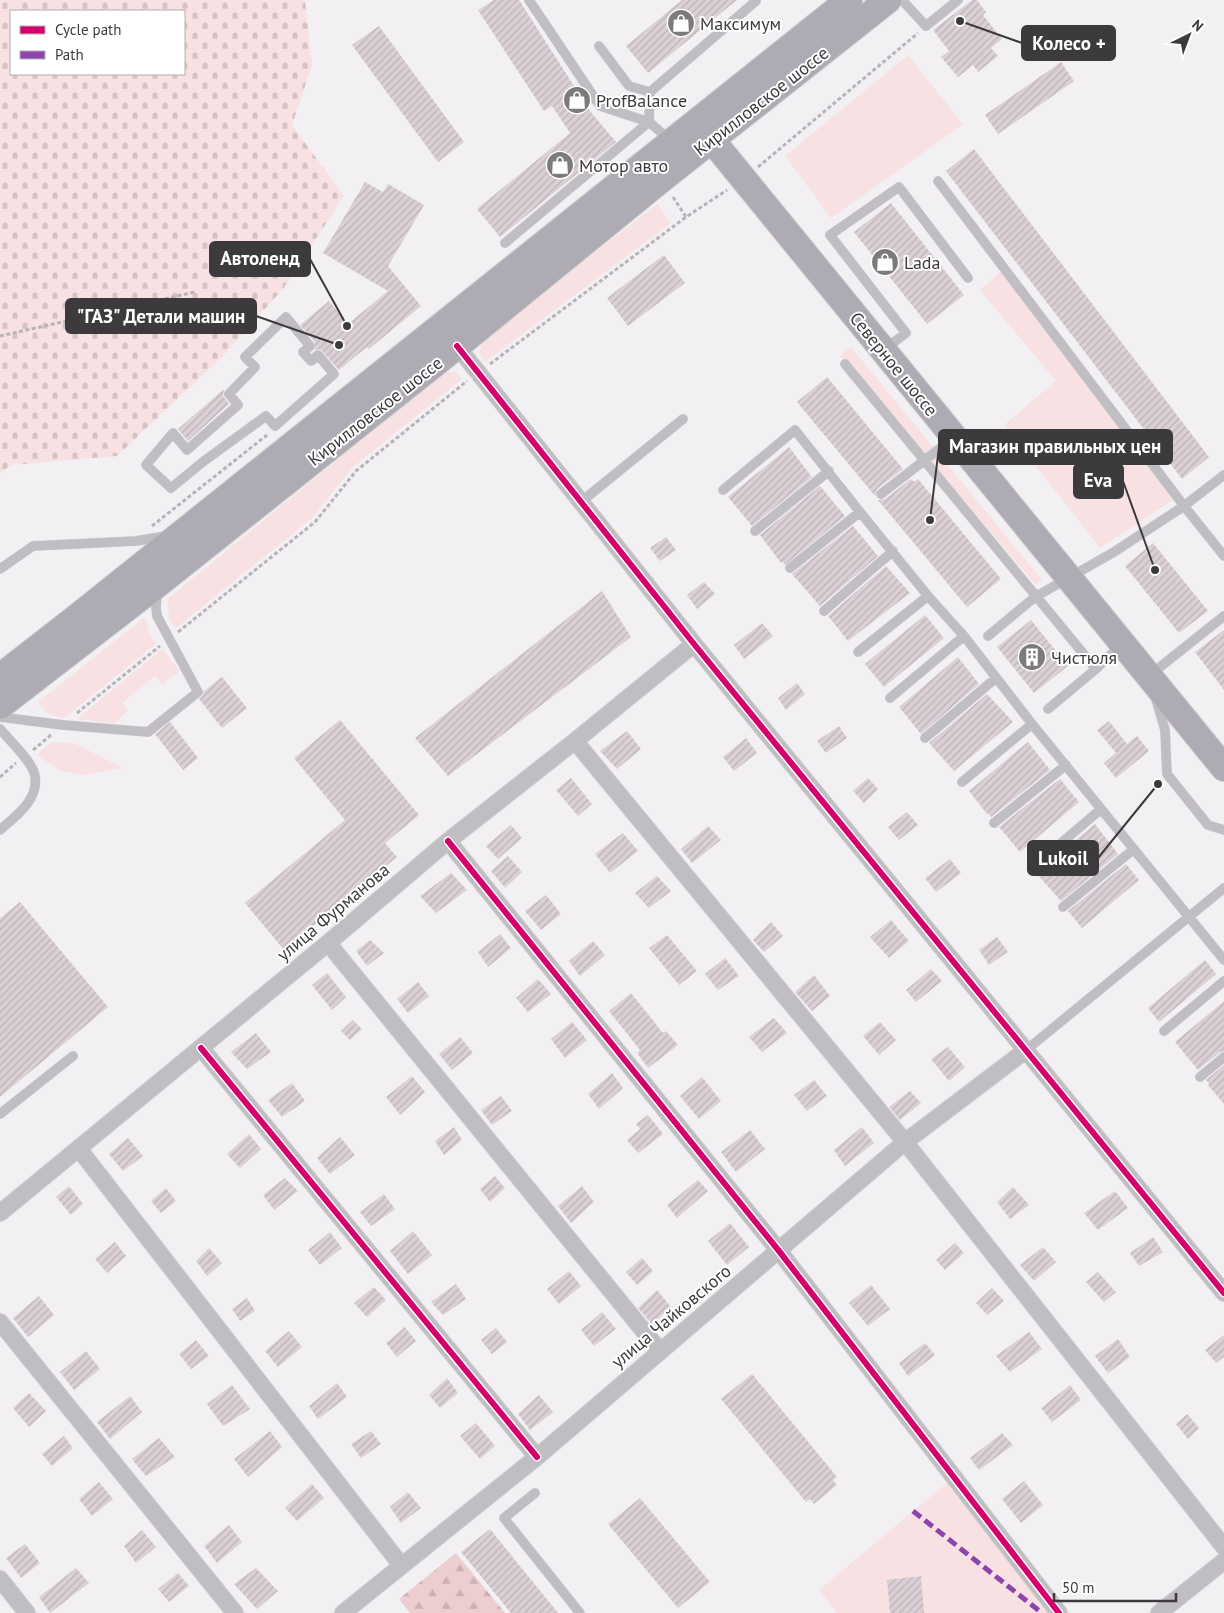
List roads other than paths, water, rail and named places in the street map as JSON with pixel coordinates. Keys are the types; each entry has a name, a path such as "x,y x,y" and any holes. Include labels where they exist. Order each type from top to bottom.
{"main road":[{"name":"Кирилловское шоссе","path":"0,706 158,584 457,346 704,131 849,0"},
{"name":"Кирилловское шоссе","path":"0,677 181,533 294,433 672,142 704,131 888,0"},
{"name":"Северное шоссе","path":"704,131 1224,768"}],"street":[{"path":"457,346 694,644 1224,1293"},
{"name":"улица Фурманова","path":"0,1213 202,1048 448,841 694,644"},
{"path":"575,741 905,1142 1224,1547"},
{"path":"448,841 779,1251 1058,1613"},
{"path":"328,943 660,1351"},
{"path":"202,1048 537,1457"},
{"name":"улица Чайковского","path":"343,1613 537,1457 905,1142 1025,1050"},
{"path":"79,1148 401,1565"},
{"path":"0,1322 235,1613"},
{"path":"1159,1613 1224,1561"},
{"path":"0,1579 27,1613"}],"lane":[{"path":"529,0 600,106 649,122 672,142"},
{"path":"505,243 649,122 650,92 755,0"},
{"path":"902,0 926,26 958,0"},
{"path":"599,46 629,86 650,92"},
{"path":"938,181 1224,556"},
{"path":"883,350 906,333 830,235 899,187 968,278"},
{"path":"286,317 310,346 303,352 311,361 318,355 334,374 285,418 275,426 266,416 204,461 171,488 146,466 173,433 187,450 238,405 229,394 255,367 245,357 286,317"},
{"path":"845,364 1096,669"},
{"path":"285,418 294,433"},
{"path":"582,501 683,419"},
{"path":"723,490 795,430 860,512 894,551 928,596 964,636 1032,724 1224,960"},
{"path":"882,494 954,437"},
{"path":"755,531 828,471"},
{"path":"988,636 1035,597 1068,576 1114,552 1184,506 1224,475"},
{"path":"790,568 860,512"},
{"path":"0,569 33,546 136,540 181,533"},
{"path":"824,611 894,551"},
{"path":"0,717 63,725 148,732 198,692 157,616 158,584"},
{"path":"858,652 928,596"},
{"path":"1224,616 1149,676 1165,730 1167,774 1208,825 1224,830"},
{"path":"890,698 964,636"},
{"path":"1048,709 1123,644"},
{"path":"925,738 996,678"},
{"path":"962,782 1032,724"},
{"path":"0,729 29,764 35,776 33,790 28,803 17,816 0,830"},
{"path":"994,823 1066,764"},
{"path":"1032,868 1101,809"},
{"path":"1063,907 1134,849"},
{"path":"1025,1050 1224,888"},
{"path":"1164,1031 1224,981"},
{"path":"0,1114 73,1056"},
{"path":"1200,1077 1224,1057"},
{"path":"535,1493 504,1518 580,1613"}],"place":[{"name":"Колесо +","path":"960,21"},
{"name":"Максимум","path":"681,23"},
{"name":"ProfBalance","path":"577,100"},
{"name":"Мотор авто","path":"560,165"},
{"name":"Lada","path":"885,262"},
{"name":"Автоленд","path":"347,326"},
{"name":"\"ГАЗ\" Детали машин","path":"339,345"},
{"name":"Магазин правильных цен","path":"930,520"},
{"name":"Eva","path":"1155,570"},
{"name":"Чистюля","path":"1032,657"},
{"name":"Lukoil","path":"1158,784"}]}
